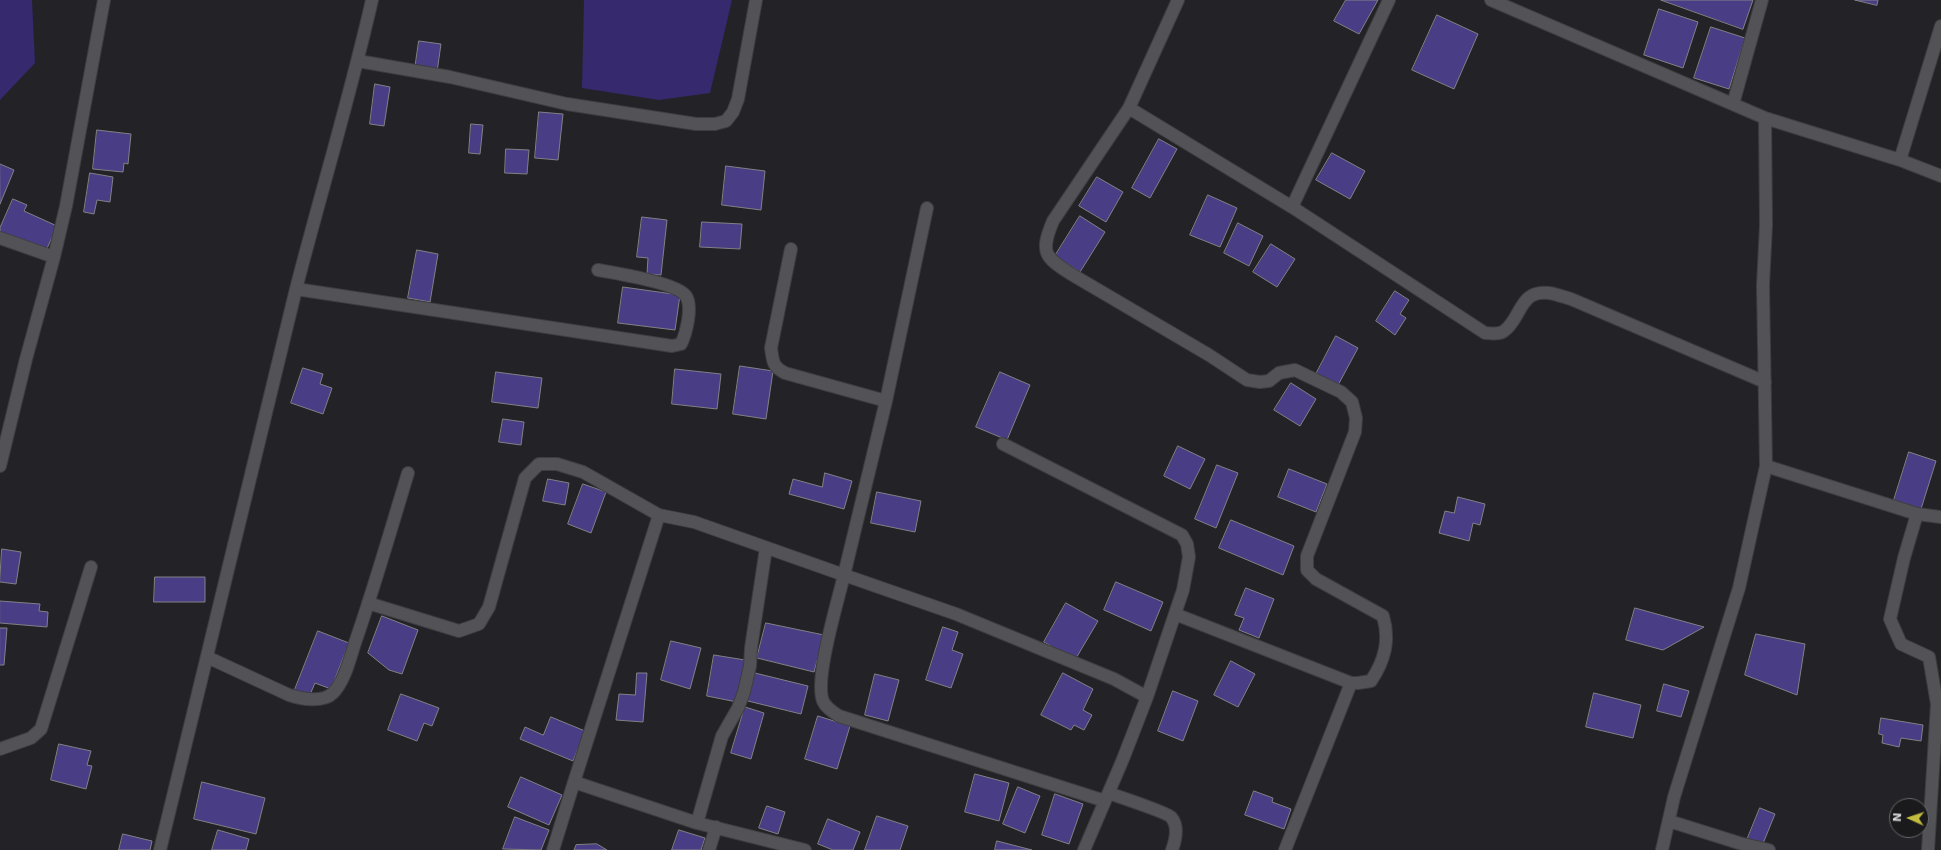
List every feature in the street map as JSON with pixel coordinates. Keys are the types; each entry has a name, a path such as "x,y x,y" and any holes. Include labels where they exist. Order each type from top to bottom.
{"street":[{"path":"0,466 74,174 104,0"},
{"path":"160,850 296,289 318,202 358,61 372,0"},
{"path":"358,61 450,77 567,104 696,124 715,124 726,121 733,112 738,99 756,0"},
{"path":"1175,614 1351,682 1358,683 1371,681 1379,669 1387,647 1387,630 1383,616 1316,579 1307,570 1306,556 1355,432 1356,418 1352,402 1340,392 1295,370 1279,373 1269,381 1260,382 1247,380 1209,355 1071,274 1052,261 1047,254 1047,234 1053,221 1129,108 1178,0"},
{"path":"1292,207 1389,0"},
{"path":"1491,0 1765,118 1900,160 1941,176"},
{"path":"1733,104 1762,0"},
{"path":"1900,160 1941,26"},
{"path":"1129,108 1292,207 1485,333 1497,334 1504,331 1511,323 1521,305 1530,296 1550,293 1571,299 1765,382"},
{"path":"1662,850 1674,796 1740,588 1766,466 1763,286 1766,225 1765,118"},
{"path":"927,208 886,400 821,673 821,691 823,702 829,709 839,716 862,724 1170,816 1176,827 1175,842 1172,850"},
{"path":"0,238 54,257"},
{"path":"791,250 771,348 774,363 777,368 785,373 886,400"},
{"path":"296,289 672,346 681,344 685,336 689,312 686,297 678,289 654,282 598,270"},
{"path":"1003,444 1182,535 1187,544 1189,557 1183,590 1175,614 1147,697 1084,850"},
{"path":"368,603 459,631 479,624 489,607 525,478 539,464 557,464 583,472 659,515 694,522 956,614 1114,679 1147,697"},
{"path":"1766,466 1917,514 1941,517"},
{"path":"207,657 302,700 320,698 332,694 342,679 368,603 408,473"},
{"path":"1917,514 1904,558 1890,619 1901,644 1929,658 1937,704 1928,850"},
{"path":"553,850 659,515"},
{"path":"697,823 722,736 738,708 744,692 750,666 751,648 766,548"},
{"path":"0,749 31,738 42,729 90,567"},
{"path":"1285,850 1351,682"},
{"path":"574,782 697,823 805,850"},
{"path":"1669,821 1739,844 1768,850"},
{"path":"709,850 716,827"}],"shaded area":[{"path":"0,0 32,0 35,63 0,100"},
{"path":"584,0 732,0 710,93 659,100 582,88"}],"building":[{"path":"1346,0 1378,0 1359,34 1334,21"},
{"path":"1661,0 1753,0 1743,29"},
{"path":"1855,0 1878,0 1877,5"},
{"path":"1659,9 1698,22 1683,68 1644,55"},
{"path":"1437,15 1478,34 1454,89 1412,70"},
{"path":"1711,27 1745,38 1729,89 1694,78"},
{"path":"419,41 441,44 437,72 415,69"},
{"path":"375,84 390,87 384,126 370,124"},
{"path":"539,112 563,114 558,160 535,158"},
{"path":"471,124 483,125 480,154 469,153"},
{"path":"97,130 131,134 128,164 124,163 123,172 93,169"},
{"path":"1159,139 1177,149 1150,198 1132,188"},
{"path":"506,149 529,150 527,174 505,173"},
{"path":"1332,153 1365,171 1350,199 1316,180"},
{"path":"0,164 14,170 0,204"},
{"path":"726,166 765,171 761,210 722,205"},
{"path":"90,173 113,177 110,202 97,200 94,214 84,212"},
{"path":"1097,177 1123,192 1106,222 1079,206"},
{"path":"1208,195 1237,208 1220,247 1190,235"},
{"path":"13,199 27,205 24,211 57,226 45,253 0,232 0,228"},
{"path":"1080,216 1105,232 1080,272 1055,256"},
{"path":"642,217 667,220 661,275 647,274 648,258 637,257"},
{"path":"702,222 742,224 740,249 700,247"},
{"path":"1238,223 1263,236 1249,266 1224,253"},
{"path":"1271,244 1295,259 1277,287 1253,272"},
{"path":"417,250 438,254 430,302 408,298"},
{"path":"623,287 680,295 675,330 618,323"},
{"path":"1395,291 1409,300 1400,314 1406,318 1395,335 1376,321"},
{"path":"1336,336 1358,348 1337,387 1315,376"},
{"path":"740,366 773,371 766,419 733,414"},
{"path":"303,368 323,374 320,384 332,388 323,414 291,403"},
{"path":"675,369 721,374 717,409 672,404"},
{"path":"496,372 542,378 538,408 492,402"},
{"path":"1000,372 1030,385 1007,440 976,427"},
{"path":"1291,383 1316,399 1300,426 1274,410"},
{"path":"503,419 524,422 521,445 499,442"},
{"path":"1178,446 1205,459 1190,489 1164,476"},
{"path":"1909,452 1936,461 1921,509 1894,500"},
{"path":"1217,465 1238,473 1216,528 1195,519"},
{"path":"1289,469 1327,484 1316,512 1278,497"},
{"path":"825,473 852,481 844,509 789,494 793,479 822,487"},
{"path":"548,479 569,483 565,505 543,501"},
{"path":"583,484 606,492 591,533 568,524"},
{"path":"877,492 921,501 915,532 871,523"},
{"path":"1458,497 1485,504 1480,525 1473,523 1469,541 1439,533 1445,511 1454,513"},
{"path":"1231,520 1294,546 1283,575 1219,548"},
{"path":"2,549 21,552 16,584 0,582"},
{"path":"155,577 205,577 205,602 154,602"},
{"path":"1116,582 1163,602 1151,631 1104,610"},
{"path":"1246,588 1274,599 1259,638 1239,630 1244,618 1235,615"},
{"path":"0,601 40,604 39,611 48,612 47,627 0,623"},
{"path":"1066,603 1098,621 1075,660 1044,642"},
{"path":"1635,608 1704,627 1663,650 1626,640"},
{"path":"382,616 418,630 402,674 389,670 368,653"},
{"path":"766,623 824,635 814,672 757,658"},
{"path":"943,627 958,632 952,650 963,654 951,688 926,680"},
{"path":"0,628 7,628 4,665 0,665"},
{"path":"318,631 349,643 331,689 315,683 309,697 294,692"},
{"path":"1756,634 1805,644 1797,695 1745,675"},
{"path":"671,641 701,648 690,689 661,680"},
{"path":"714,655 745,660 737,702 707,696"},
{"path":"1231,661 1255,674 1238,707 1214,695"},
{"path":"637,673 647,673 643,722 616,720 619,694 635,695"},
{"path":"755,673 808,686 801,714 748,701"},
{"path":"1063,673 1093,689 1083,710 1092,715 1084,730 1074,725 1071,730 1041,715"},
{"path":"875,674 899,680 888,721 865,715"},
{"path":"1664,684 1689,691 1681,717 1657,711"},
{"path":"1173,691 1198,701 1183,741 1158,731"},
{"path":"1594,693 1641,705 1633,738 1586,727"},
{"path":"401,694 439,708 432,726 424,723 417,741 388,730"},
{"path":"745,707 764,713 751,759 731,753"},
{"path":"818,716 850,726 837,769 805,759"},
{"path":"551,717 585,731 573,761 520,739 525,727 543,735"},
{"path":"1881,718 1923,725 1921,741 1901,738 1899,747 1882,743 1883,735 1879,734"},
{"path":"59,744 91,751 87,765 92,766 86,789 51,780"},
{"path":"975,774 1009,783 999,821 965,812"},
{"path":"521,777 562,795 549,825 508,807"},
{"path":"202,782 265,798 256,834 194,819"},
{"path":"1018,787 1040,796 1025,833 1003,824"},
{"path":"1254,791 1273,798 1272,802 1291,809 1284,829 1245,815"},
{"path":"1055,794 1083,804 1069,844 1042,835"},
{"path":"767,806 785,812 778,834 759,828"},
{"path":"1760,808 1775,814 1762,846 1747,840"},
{"path":"877,816 908,826 900,850 865,850"},
{"path":"515,817 549,830 541,850 503,849"},
{"path":"828,819 860,832 853,850 833,850 818,844"},
{"path":"218,830 249,839 246,850 212,850"},
{"path":"679,830 705,838 701,850 672,850"},
{"path":"123,834 152,841 150,850 119,850"},
{"path":"997,841 1032,850 995,850"},
{"path":"597,844 607,850 574,850 576,845"}]}
